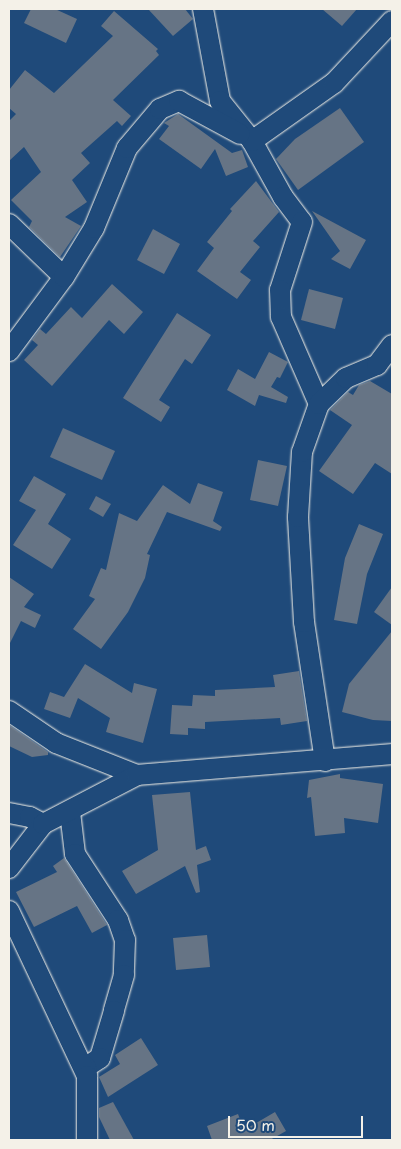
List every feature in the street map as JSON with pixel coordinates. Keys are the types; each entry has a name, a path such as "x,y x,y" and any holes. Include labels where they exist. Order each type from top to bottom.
{"street":[{"path":"203,9 220,101 252,141 283,197 302,222 280,290 281,317 319,404"},
{"path":"252,141 334,83 392,21"},
{"path":"9,351 64,277 94,228 127,148 160,109 179,101 252,141"},
{"path":"9,224 64,277"},
{"path":"325,761 304,622 298,517 302,452 319,404 346,378 377,365 392,345"},
{"path":"9,711 56,742 137,775"},
{"path":"9,868 43,824 70,812 137,775 392,754"},
{"path":"70,812 75,854 118,920 125,940 122,984 100,1058 86,1067 87,1140"},
{"path":"9,813 30,817 43,824"},
{"path":"9,911 87,1076"}],"building":[{"path":"31,9 55,9 77,19 66,43 24,23"},
{"path":"148,9 185,9 193,19 173,36"},
{"path":"322,9 357,9 342,26"},
{"path":"114,11 158,49 156,51 159,55 113,100 131,116 122,126 117,121 81,153 90,163 72,180 87,202 65,217 81,226 60,257 29,227 32,221 11,200 41,172 24,147 9,161 9,121 16,114 9,108 9,90 25,70 54,93 113,36 101,26"},
{"path":"340,108 364,142 298,190 276,159 295,139"},
{"path":"178,114 232,153 242,150 248,167 226,176 215,149 201,169 159,139 169,126 164,123"},
{"path":"256,181 279,212 253,241 260,247 240,272 251,280 237,299 197,271 214,248 207,242 232,211 230,209"},
{"path":"312,211 366,240 350,269 331,259 340,251"},
{"path":"153,229 180,244 164,274 137,260"},
{"path":"112,284 143,312 124,334 109,320 52,386 24,360 38,345 32,340 40,329 46,334 71,307 82,318"},
{"path":"309,289 343,298 335,329 301,320"},
{"path":"177,313 211,335 192,364 185,359 159,400 170,407 161,422 123,398"},
{"path":"269,352 288,362 280,378 277,377 271,387 288,397 286,403 259,395 255,406 227,390 238,369 255,379"},
{"path":"370,381 392,394 392,474 375,463 353,494 319,471 352,425 330,410 348,392 353,395 359,385"},
{"path":"63,428 115,451 102,480 50,457"},
{"path":"258,460 287,466 278,506 250,500"},
{"path":"34,476 66,494 48,524 71,539 52,569 13,545 36,510 19,501"},
{"path":"198,483 223,492 213,521 222,527 220,531 167,512 147,554 150,555 145,578 128,612 101,649 73,629 95,599 89,596 101,568 106,570 119,513 137,521 163,485 190,504"},
{"path":"96,496 111,504 103,517 89,509"},
{"path":"359,524 383,534 367,574 357,624 334,620 345,558"},
{"path":"9,577 34,594 24,607 41,615 35,628 21,621 9,645"},
{"path":"392,587 392,625 374,612"},
{"path":"392,631 392,721 373,720 342,712 349,684"},
{"path":"85,664 132,693 134,683 157,689 143,743 106,732 110,718 78,698 70,718 44,709 50,692 64,697"},
{"path":"299,671 307,721 281,725 280,718 205,722 205,729 188,728 188,735 170,734 172,705 192,706 193,695 215,696 215,690 275,687 273,675"},
{"path":"9,725 48,752 48,755 32,757 9,746"},
{"path":"340,774 340,778 383,784 378,823 344,818 345,833 315,836 311,797 307,798 309,780"},
{"path":"190,792 196,850 206,846 211,860 197,865 200,892 196,893 185,866 136,894 122,871 158,850 152,795"},
{"path":"64,858 107,925 92,933 77,906 34,927 16,892 57,872 53,866"},
{"path":"207,935 210,967 176,970 173,938"},
{"path":"141,1038 158,1065 108,1097 99,1077 120,1064 115,1055"},
{"path":"113,1102 134,1140 110,1140 99,1117 99,1108"},
{"path":"275,1112 286,1131 270,1140 212,1140 207,1126 238,1114 244,1130"}]}
